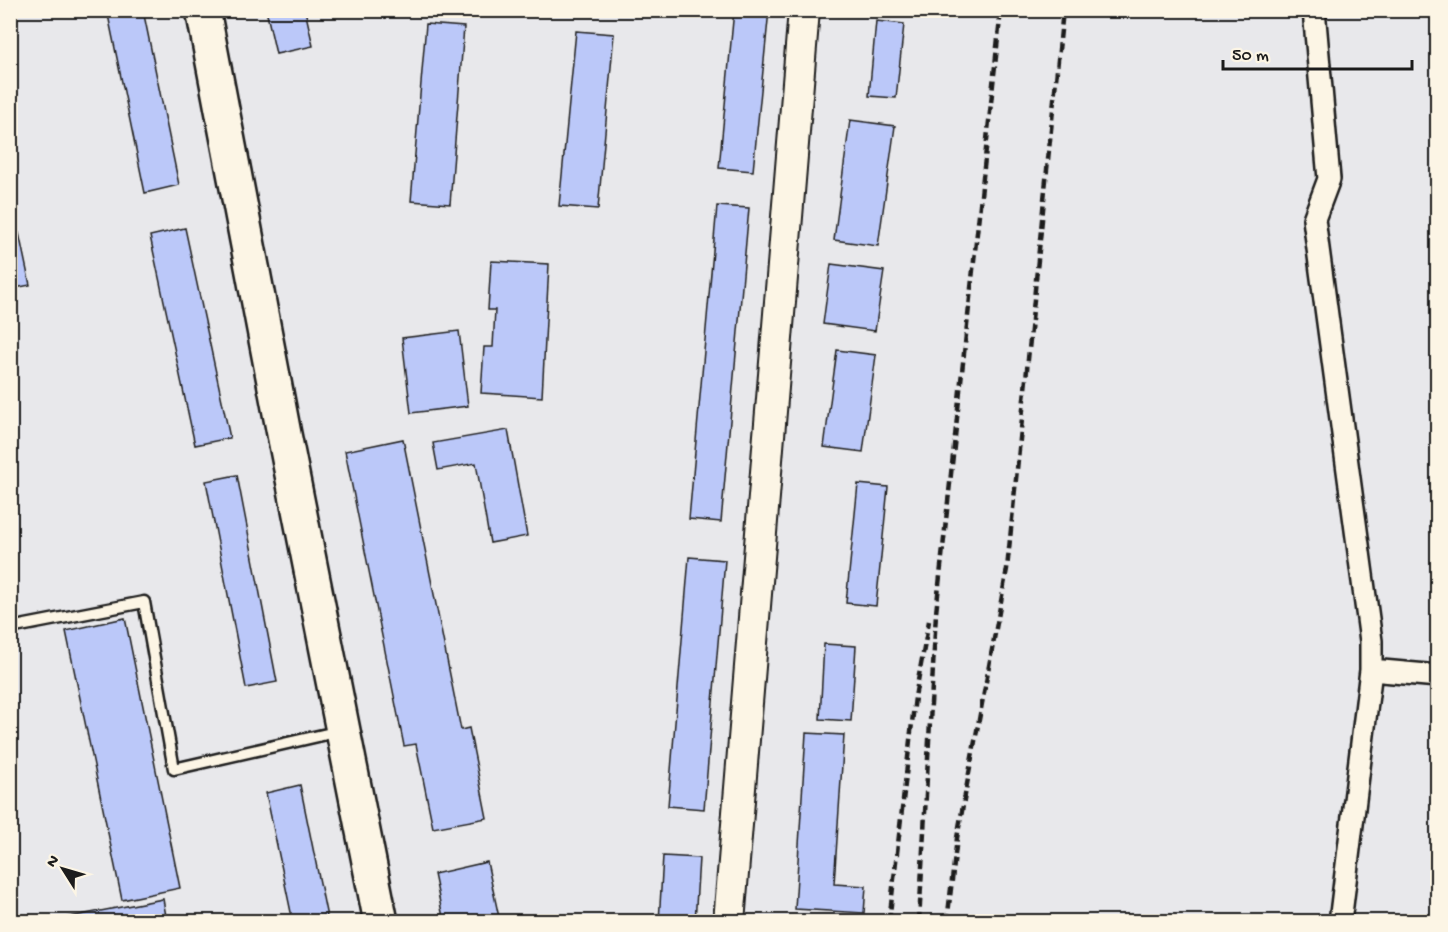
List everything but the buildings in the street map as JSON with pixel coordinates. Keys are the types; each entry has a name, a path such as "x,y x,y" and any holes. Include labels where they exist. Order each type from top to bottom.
{"main road":[{"path":"203,10 284,434 381,921"},
{"path":"729,921 804,10"}],"street":[{"path":"1314,10 1329,179 1314,219 1371,641 1371,670 1340,921"},
{"path":"1371,670 1437,676"}],"lane":[{"path":"10,628 144,602 174,769 343,730"}],"railway":[{"path":"919,922 936,613 1001,10"},
{"path":"947,922 957,838 1007,569 1063,10"},
{"path":"889,922 915,697 929,621"}]}
